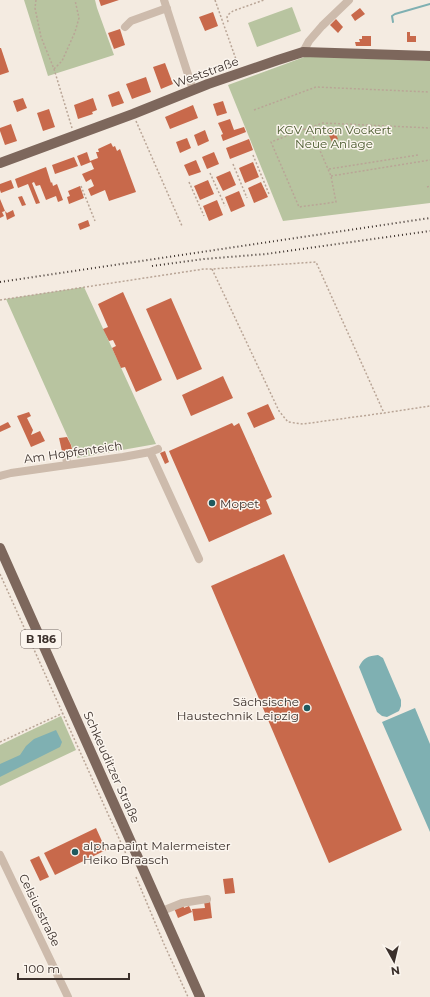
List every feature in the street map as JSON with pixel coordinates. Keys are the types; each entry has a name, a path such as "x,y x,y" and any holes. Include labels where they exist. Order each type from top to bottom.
{"main road":[{"name":"Weststraße","path":"0,164 194,90 303,52 430,56"},
{"name":"Schkeuditzer Straße","path":"0,548 200,997"}],"street":[{"path":"164,0 194,90"},
{"path":"303,52 309,41 322,26 349,0"},
{"path":"125,27 131,21 167,8"},
{"name":"Am Hopfenteich","path":"0,476 154,451 199,559"},
{"path":"66,455 67,465"},
{"name":"Celsiusstraße","path":"0,855 68,997"},
{"path":"162,911 182,903 207,899"}],"path":[{"path":"36,0 35,8 41,37 54,69 74,136"},
{"path":"54,69 62,61 75,32 78,18 75,0"},
{"path":"215,0 241,73"},
{"path":"228,22 227,17 233,11 264,0"},
{"path":"254,110 316,87 429,92"},
{"path":"133,114 182,226"},
{"path":"305,129 311,132 331,176 336,202 299,207 272,142 305,129 323,123 430,128"},
{"path":"253,155 269,194"},
{"path":"328,169 418,155"},
{"path":"331,176 430,160"},
{"path":"233,164 247,198"},
{"path":"210,173 224,206"},
{"path":"189,182 204,216"},
{"path":"81,186 95,221"},
{"path":"0,300 204,269 212,270 316,262 384,413"},
{"path":"212,270 279,411 288,422 303,424 430,406"},
{"path":"0,574 127,856"},
{"path":"0,742 63,713"},
{"path":"136,877 188,997"}],"green space":[{"path":"24,0 95,0 114,55 48,76"},
{"path":"292,7 301,31 257,47 248,23"},
{"name":"KGV Anton Vockert Neue Anlage","path":"307,56 430,61 430,203 283,221 228,85"},
{"path":"84,287 156,444 77,458 6,299"},
{"path":"61,716 76,750 0,786 0,745"}],"water":[{"path":"378,655 383,658 401,700 399,711 387,717 382,716 377,712 359,667 362,661 366,658"},
{"path":"415,708 430,744 430,832 382,722"},
{"path":"56,730 62,742 60,747 0,777 0,764 20,755 26,746 34,739"}],"building":[{"path":"99,0 119,0 101,6"},
{"path":"360,8 365,14 355,21 351,15"},
{"path":"213,12 218,26 205,31 199,17"},
{"path":"336,19 343,27 338,33 330,25"},
{"path":"120,29 125,45 114,49 108,33"},
{"path":"407,32 410,32 410,36 416,36 416,42 407,42"},
{"path":"362,36 371,36 371,46 356,46 355,42 360,42 359,39 362,39"},
{"path":"0,48 9,72 0,75"},
{"path":"165,63 173,84 161,89 153,67"},
{"path":"146,77 151,92 132,99 126,84"},
{"path":"119,91 124,103 112,107 108,95"},
{"path":"23,98 27,108 17,112 13,101"},
{"path":"93,98 97,110 92,112 93,114 78,119 74,105"},
{"path":"223,101 227,113 217,116 213,104"},
{"path":"193,105 198,118 170,129 165,117"},
{"path":"49,109 55,127 43,131 37,113"},
{"path":"230,119 234,130 244,127 246,132 223,141 221,135 223,134 218,123"},
{"path":"11,124 17,141 5,145 0,128"},
{"path":"333,128 338,139 332,142 327,131"},
{"path":"205,130 209,141 198,146 194,135"},
{"path":"187,138 191,148 180,153 176,142"},
{"path":"249,139 253,150 230,159 226,148"},
{"path":"111,143 113,147 115,146 117,151 120,149 136,192 109,201 105,190 91,196 88,189 94,186 91,179 86,182 82,174 94,169 91,162 81,166 77,156 87,152 90,161 98,158 96,152 99,152 98,149"},
{"path":"214,152 219,164 207,169 202,157"},
{"path":"74,157 78,166 55,174 52,165"},
{"path":"196,160 201,172 189,176 184,165"},
{"path":"253,162 259,177 245,183 239,168"},
{"path":"46,167 51,183 52,182 53,186 57,184 63,200 58,202 56,196 46,200 40,185 36,186 34,182 32,183 40,203 36,204 28,184 18,188 15,179"},
{"path":"230,171 236,185 223,191 216,177"},
{"path":"11,180 14,188 1,193 0,184"},
{"path":"208,180 214,194 200,200 194,186"},
{"path":"261,182 268,197 254,203 248,188"},
{"path":"80,186 84,198 69,204 67,197 70,196 68,191"},
{"path":"239,191 245,206 231,212 225,197"},
{"path":"22,196 26,205 22,206 18,197"},
{"path":"0,199 5,211 2,212 4,216 0,218"},
{"path":"217,200 223,215 209,221 203,206"},
{"path":"13,210 15,216 7,220 5,211 7,213"},
{"path":"88,220 90,226 80,230 78,224"},
{"path":"123,292 162,380 136,392 125,367 121,368 112,348 116,346 113,340 109,341 103,329 108,327 98,304"},
{"path":"171,298 202,369 177,380 146,309"},
{"path":"223,376 233,398 191,416 182,395"},
{"path":"268,404 275,419 254,428 247,413"},
{"path":"29,412 31,416 27,418 33,430 31,435 40,431 45,441 31,447 17,416"},
{"path":"8,422 11,427 0,432 0,426"},
{"path":"232,423 234,426 239,423 272,497 266,500 272,514 209,542 169,451"},
{"path":"67,437 72,449 68,449 68,455 63,456 59,438"},
{"path":"165,451 169,462 165,464 160,453"},
{"name":"Sächsische Haustechnik Leipzig","path":"284,554 402,830 329,863 211,586"},
{"name":"alphapaint Malermeister Heiko Braasch","path":"96,828 106,850 55,875 44,853"},
{"path":"39,856 49,877 40,881 30,860"},
{"path":"233,878 235,893 225,894 223,879"},
{"path":"210,901 212,918 194,921 192,909 205,908 204,902"},
{"path":"183,904 184,908 189,906 192,912 178,918 174,908"}],"waterway":[{"path":"393,22 392,16 395,14 430,4"}],"railway":[{"path":"0,282 430,218"},
{"path":"152,266 204,259 266,254 430,231"}],"place":[{"name":"Mopet","path":"212,503"},
{"name":"Sächsische Haustechnik Leipzig","path":"307,708"},
{"name":"alphapaint Malermeister Heiko Braasch","path":"75,852"}]}
